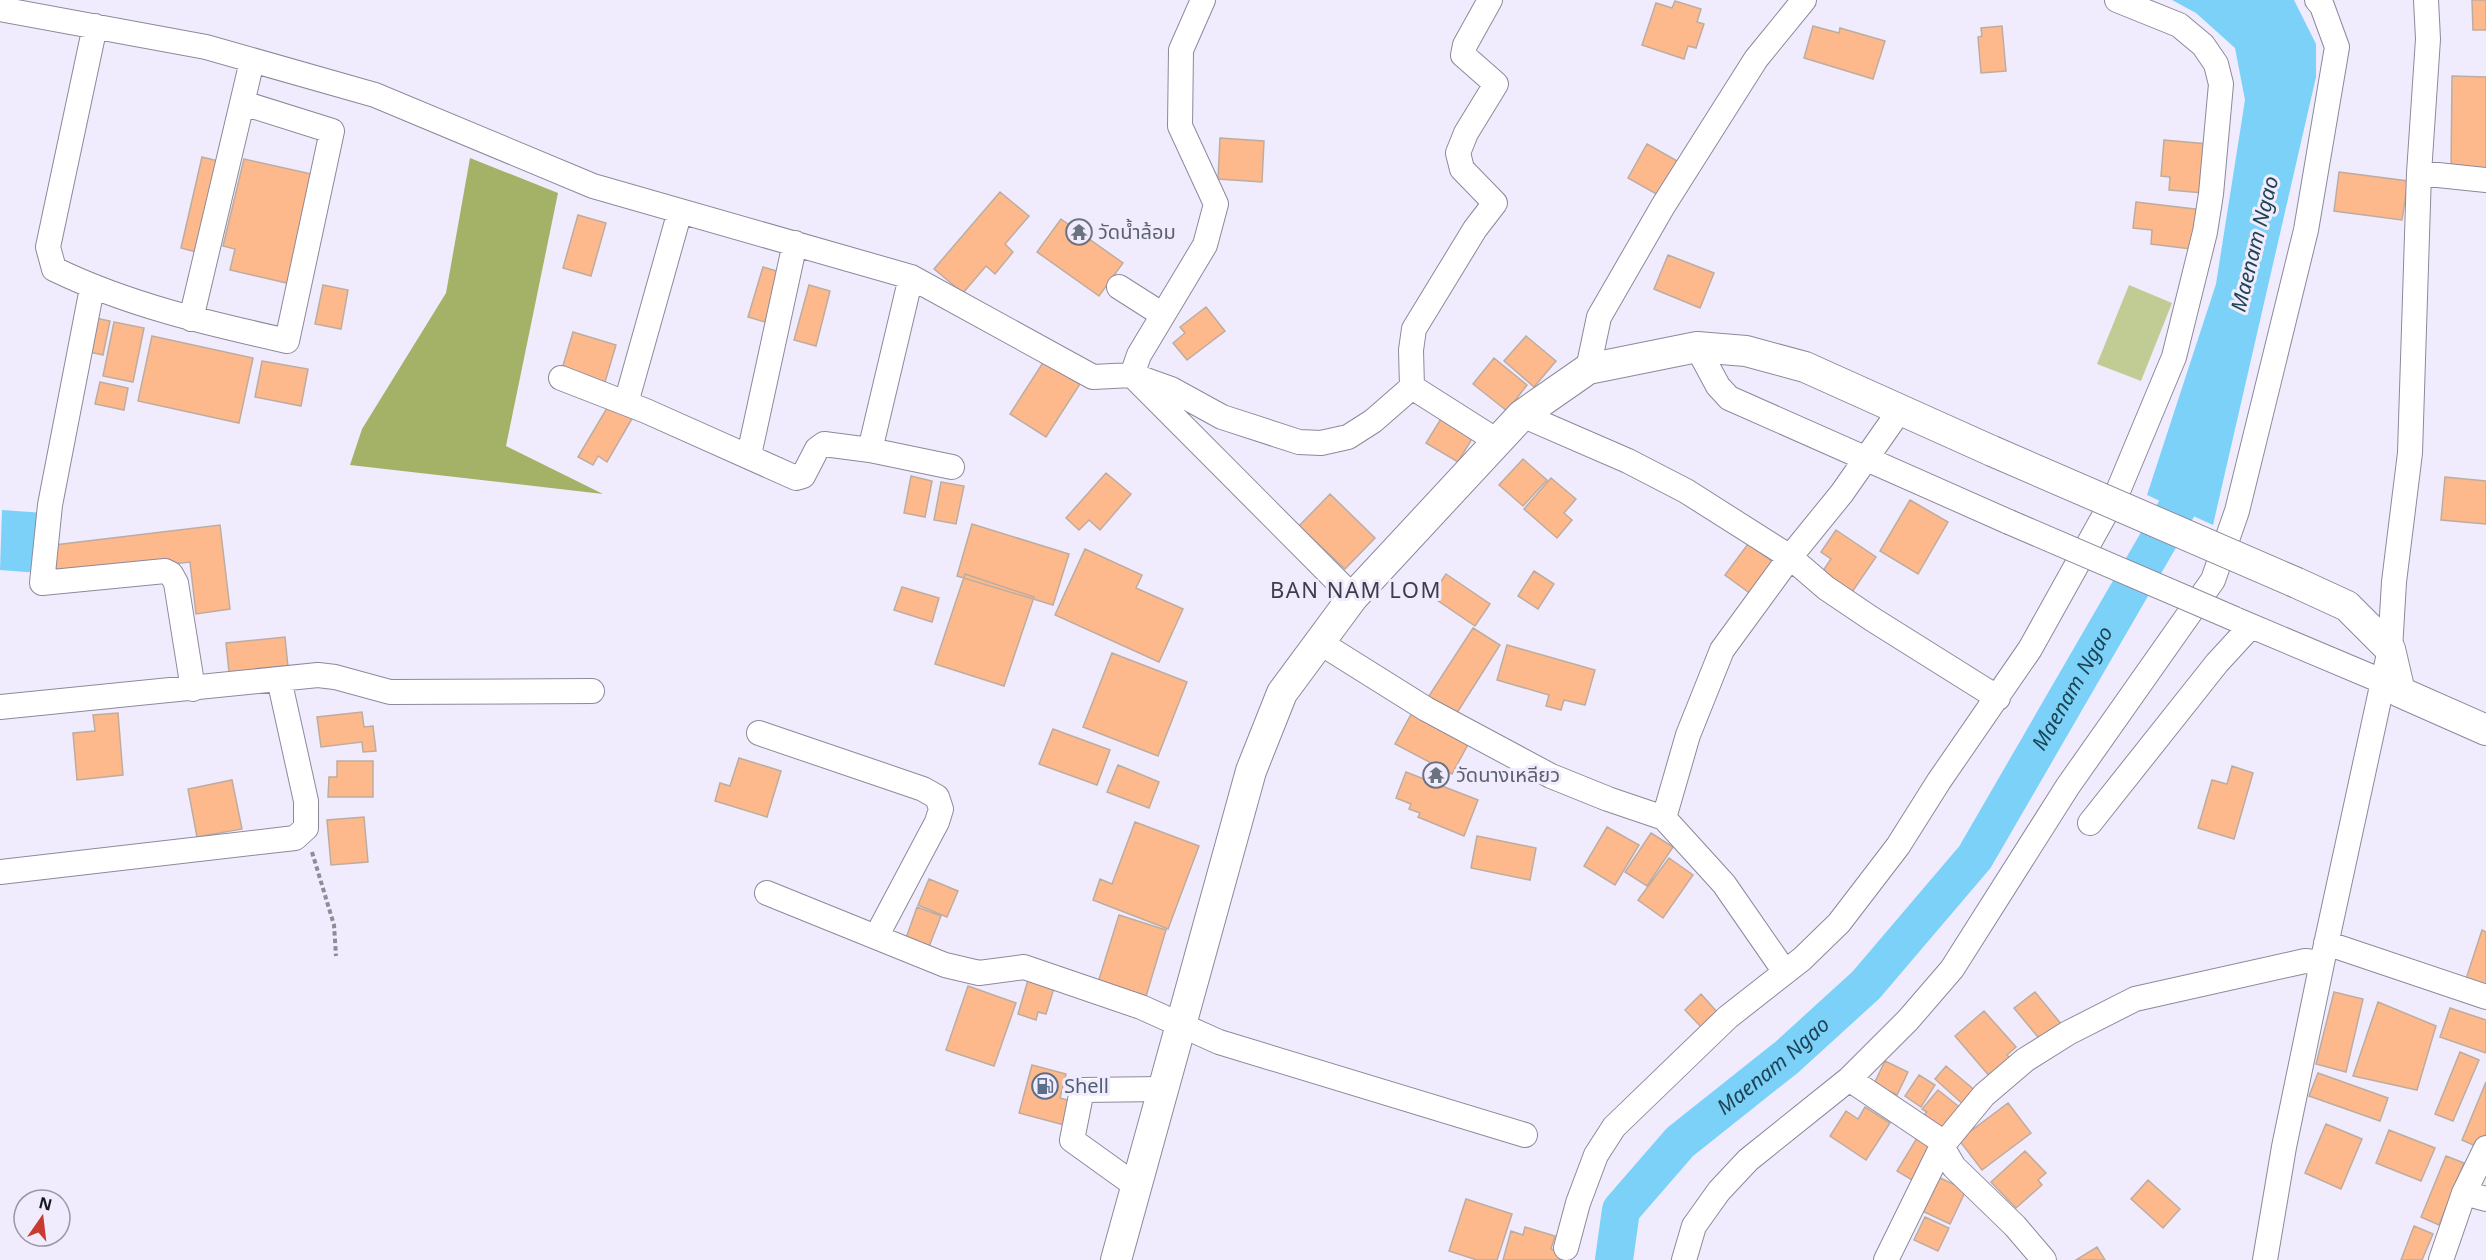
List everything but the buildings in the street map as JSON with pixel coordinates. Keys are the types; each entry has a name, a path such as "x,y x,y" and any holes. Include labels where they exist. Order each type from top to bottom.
{"main road":[{"path":"1116,1260 1251,771 1282,693 1353,597 1497,441 1522,415 1588,369 1697,347 1746,351 1805,367 2347,606 2390,650 2400,692 2486,730"}],"street":[{"path":"1132,375 1139,355 1205,244 1216,204 1180,126 1181,50 1203,0"},
{"path":"1412,387 1411,350 1414,329 1475,229 1495,203 1462,169 1458,153 1466,133 1497,84 1463,55 1464,45 1490,0"},
{"path":"1588,369 1599,317 1756,59 1804,0"},
{"path":"1566,1248 1578,1203 1596,1155 1614,1127 1728,1017 1785,972 1839,923 1898,846 1939,781 1998,699 2030,649 2118,491 2174,357 2205,232 2222,84 2216,64 2203,45 2180,25 2117,0"},
{"path":"1684,1260 1694,1226 1719,1191 1748,1160 1849,1079 1908,1020 1952,969 2068,786 2213,579 2237,511 2306,230 2337,47 2322,6 2317,0"},
{"path":"2265,1260 2284,1147 2390,650 2394,582 2410,453 2419,173 2426,82 2426,0"},
{"path":"0,9 206,47 375,95 593,186 911,277 1093,377 1132,375 1171,389 1221,417 1299,442 1321,443 1348,437 1373,421 1412,387"},
{"path":"95,26 48,247 54,269 92,288 191,319 286,341 332,131 243,103"},
{"path":"191,319 252,61"},
{"path":"2419,173 2486,180"},
{"path":"626,403 680,211"},
{"path":"748,455 795,243"},
{"path":"870,450 911,277"},
{"path":"1119,287 1163,315"},
{"path":"92,288 50,505 42,583 165,571 171,574 176,583 193,688"},
{"path":"1697,347 1718,386 1729,398 2009,522 2384,682"},
{"path":"1132,375 1353,597"},
{"path":"561,378 626,403 796,478 803,476 817,449 824,444 870,450 952,467"},
{"path":"1412,387 1497,441"},
{"path":"1664,818 1688,735 1722,650 1790,557 1842,493 1900,410"},
{"path":"1522,415 1628,461 1686,491 1790,557 1826,588 1998,699"},
{"path":"2090,823 2217,663 2243,623"},
{"path":"1319,642 1426,710 1551,776 1664,818 1724,884 1785,972"},
{"path":"0,707 318,675 335,677 390,692 592,691"},
{"path":"0,872 295,838 306,828 306,801 279,679"},
{"path":"759,733 923,789 937,797 941,809 937,822 876,937"},
{"path":"767,893 945,965 979,973 1024,966 1141,1007 1219,1042 1525,1134"},
{"path":"1886,1260 1942,1146 1984,1095 2025,1060 2068,1033 2135,999 2305,961 2324,953 2486,997"},
{"path":"1849,1079 1937,1138 1954,1167 2015,1226 2044,1260"},
{"path":"1136,1186 1072,1140 1082,1090 1162,1089"},
{"path":"2441,1260 2475,1196 2486,1148"}],"path":[{"path":"306,828 333,925 336,957"}],"green space":[{"path":"470,158 558,193 506,446 603,494 350,465 362,429 446,293"},
{"path":"2129,285 2172,303 2141,381 2097,364"}],"water":[{"path":"2172,0 2294,0 2316,44 2316,77 2213,525 2147,495 2216,284 2245,100 2235,48 2196,13"},
{"path":"2,510 44,513 39,573 0,570"}],"waterway":[{"name":"Maenam Ngao","path":"1614,1260 1621,1210 1680,1142 1787,1057 1866,985 1975,857 2201,464"}],"place":[{"name":"วัดน้ำล้อม","path":"1079,232"},
{"name":"วัดนางเหลียว","path":"1436,775"},
{"name":"Shell","path":"1045,1086"}],"district":[{"name":"BAN NAM LOM","path":"1356,590"}]}
